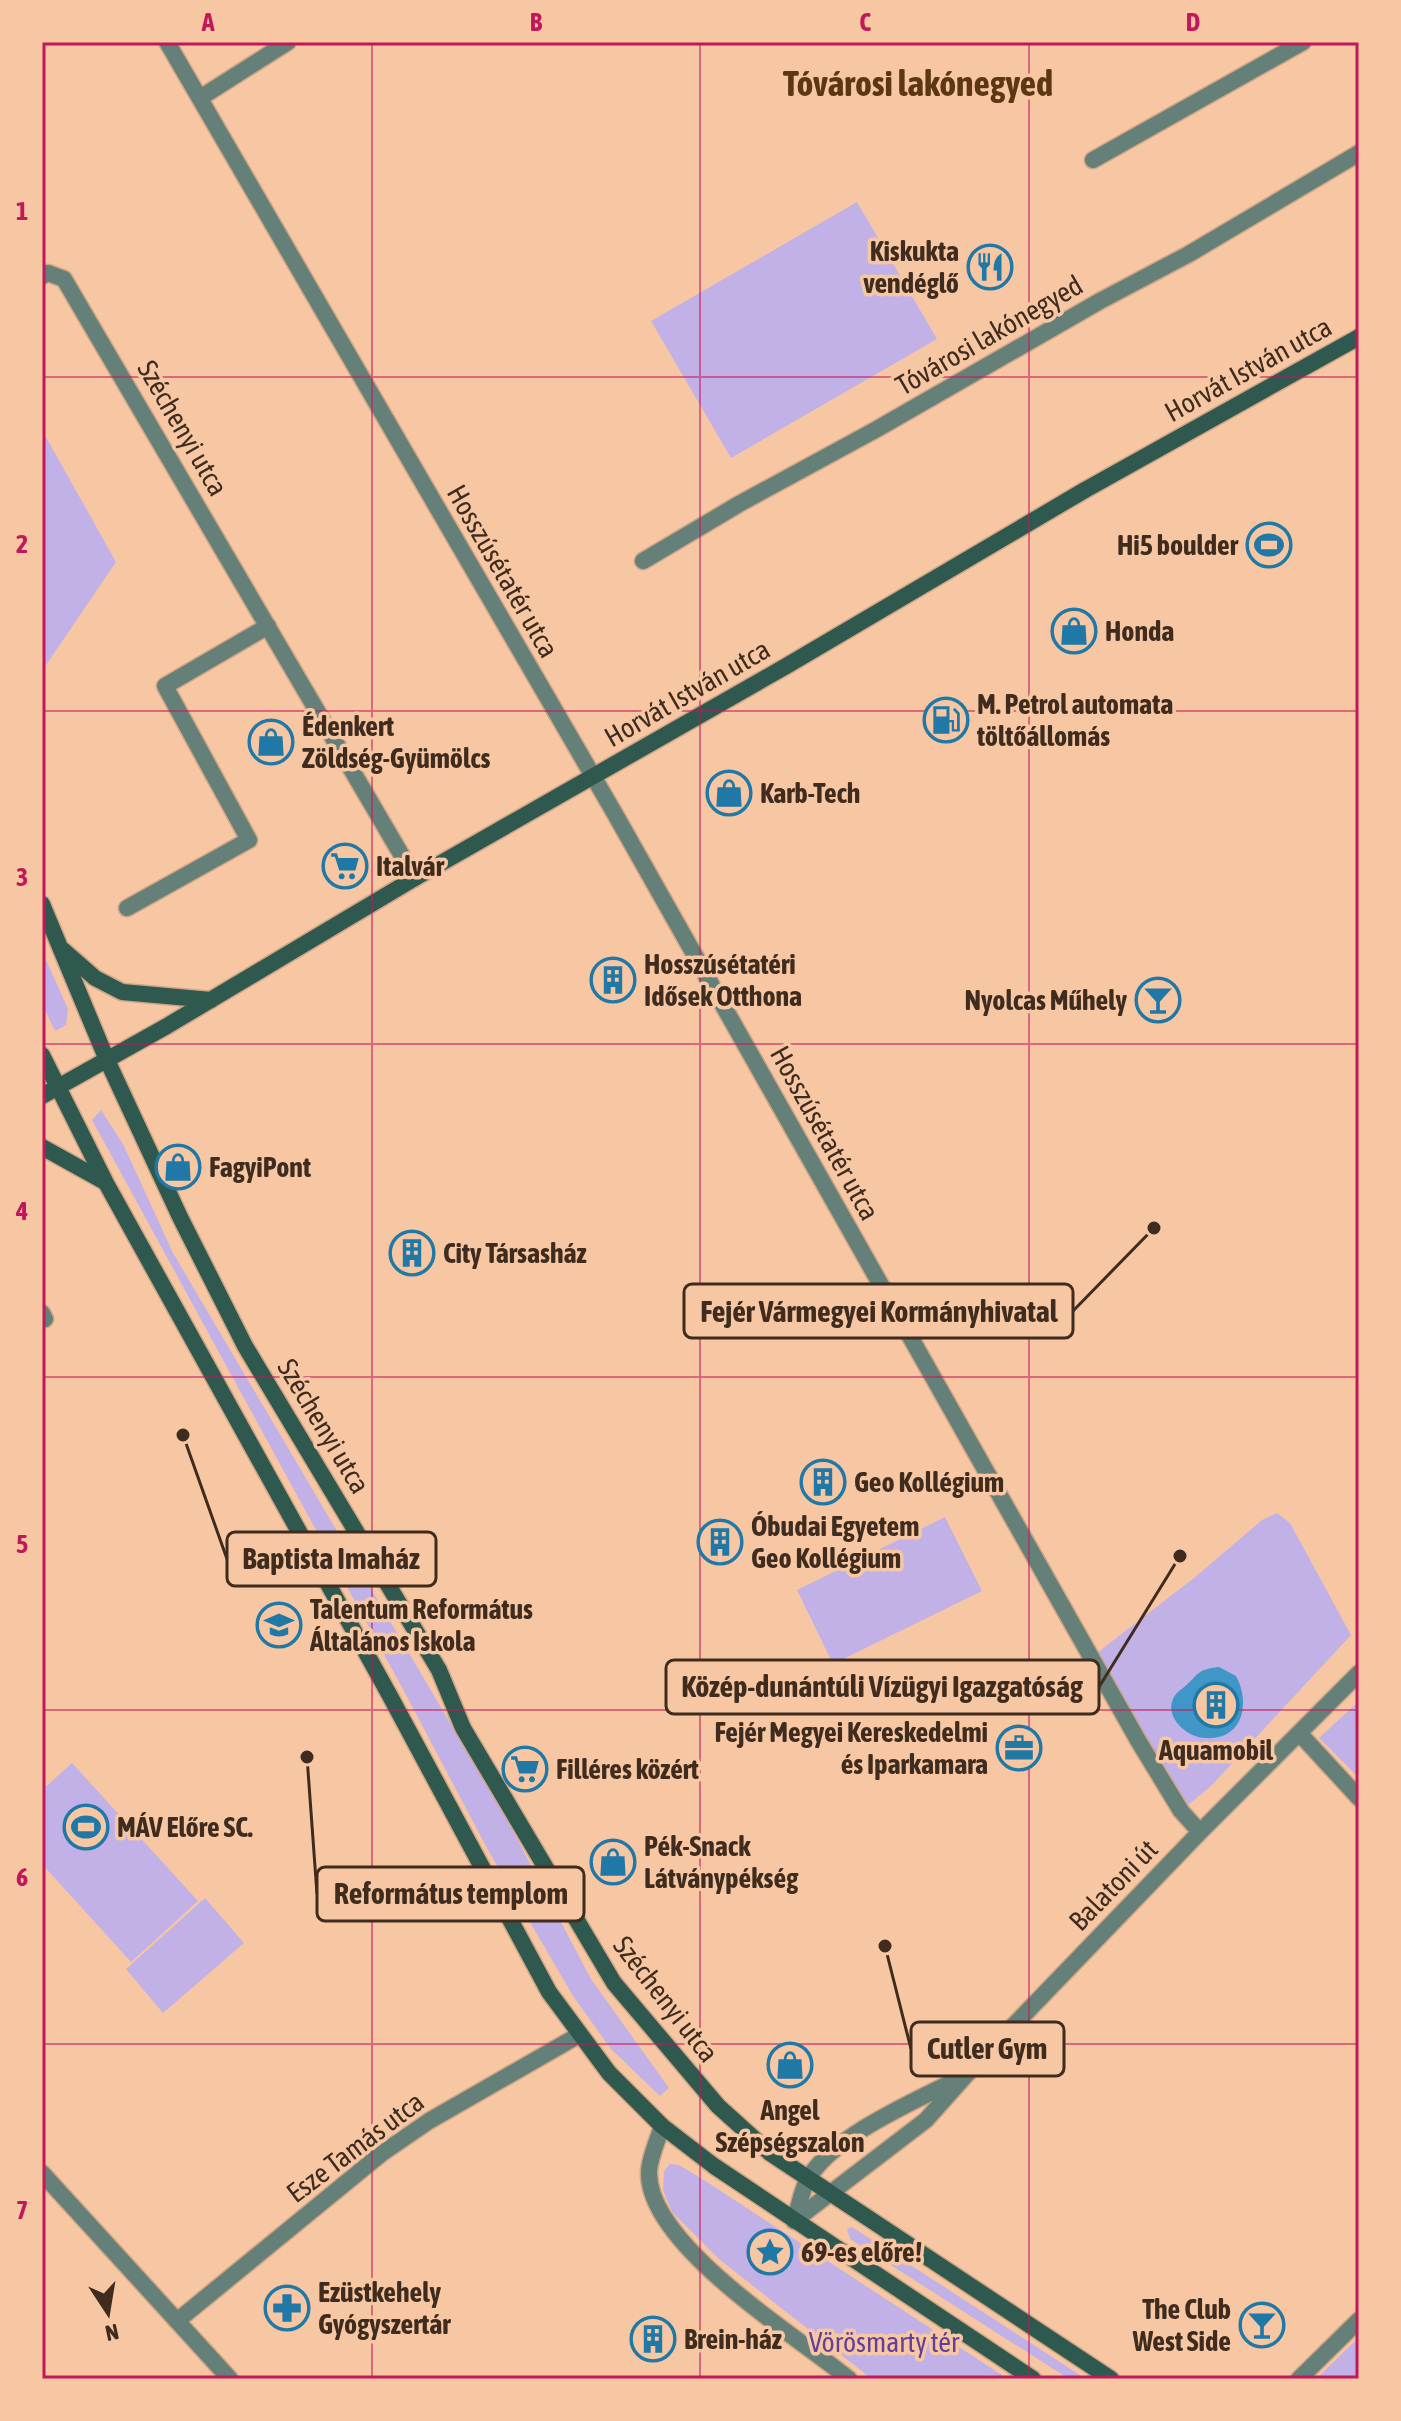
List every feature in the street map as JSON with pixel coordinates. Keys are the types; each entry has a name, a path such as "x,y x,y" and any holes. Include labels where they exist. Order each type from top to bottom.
{"main road":[{"name":"Horvát István utca","path":"42,1096 1072,498 1359,337"},
{"name":"Széchenyi utca","path":"42,904 107,1060 180,1217 245,1346 439,1670 463,1728 614,1983 718,2106 770,2153 831,2195"},
{"path":"61,949 95,978 122,992 211,1000"},
{"path":"42,1055 106,1183 390,1696 549,1992 579,2035 609,2073 662,2126 714,2166 1033,2379"},
{"path":"42,1147 106,1183"},
{"path":"831,2195 1111,2379"}],"street":[{"name":"Hosszúsétatér utca","path":"167,42 594,777 1139,1742 1181,1811 1200,1832"},
{"path":"200,98 288,42"},
{"path":"1093,160 1303,42"},
{"name":"Tóvárosi lakónegyed","path":"643,561 1359,153"},
{"name":"Széchenyi utca","path":"42,276 48,273 64,279 415,878"},
{"path":"127,908 249,840 165,686 268,626"},
{"name":"Balatoni út","path":"794,2221 926,2120 1200,1832 1359,1673"},
{"path":"1300,1734 1359,1798"},
{"name":"Esze Tamás utca","path":"177,2321 381,2154 429,2121 579,2035"},
{"name":"Balatoni út","path":"794,2221 808,2179 833,2152 865,2127 967,2074"},
{"path":"662,2126 649,2172 656,2203 675,2236 707,2268 849,2379"},
{"path":"42,2173 230,2379"},
{"path":"1299,2379 1359,2320"}],"green space":[{"path":"857,202 937,339 731,458 651,321"},
{"path":"42,430 116,562 42,671"},
{"path":"42,951 68,1009 66,1025 55,1031 42,1004"},
{"path":"101,1110 123,1144 173,1253 505,1816 591,1979 669,2088 660,2096 611,2049 573,1996 488,1850 92,1120"},
{"path":"1277,1513 1290,1523 1351,1635 1211,1786 1181,1811 1093,1656 1194,1578 1262,1520"},
{"path":"945,1517 982,1591 833,1664 797,1590"},
{"path":"1359,1701 1359,1778 1319,1738"},
{"name":"MÁV Előre SC.","path":"72,1763 198,1901 131,1962 42,1864 42,1790"},
{"path":"205,1898 244,1943 163,2013 126,1969"},
{"name":"Vörösmarty tér","path":"670,2164 679,2165 707,2182 1008,2379 872,2379 720,2260 672,2212 663,2190 664,2171"},
{"path":"852,2227 1086,2379 1069,2379 850,2239 847,2229"},
{"path":"1358,2338 1359,2379 1316,2379 1317,2378"}],"water":[{"path":"1219,1667 1236,1676 1241,1687 1243,1708 1240,1718 1228,1733 1218,1737 1196,1736 1180,1726 1172,1711 1172,1703 1175,1695 1198,1674"}],"place":[{"name":"Kiskukta vendéglő","path":"990,267"},
{"name":"Hi5 boulder","path":"1269,545"},
{"name":"Honda","path":"1074,631"},
{"name":"M. Petrol automata töltőállomás","path":"946,720"},
{"name":"Édenkert Zöldség-Gyümölcs","path":"271,742"},
{"name":"Karb-Tech","path":"729,793"},
{"name":"Italvár","path":"345,866"},
{"name":"Hosszúsétatéri Idősek Otthona","path":"613,980"},
{"name":"Nyolcas Műhely","path":"1158,1000"},
{"name":"FagyiPont","path":"178,1167"},
{"name":"Fejér Vármegyei Kormányhivatal","path":"1154,1228"},
{"name":"City Társasház","path":"412,1253"},
{"name":"Baptista Imaház","path":"183,1435"},
{"name":"Geo Kollégium","path":"823,1482"},
{"name":"Óbudai Egyetem Geo Kollégium","path":"720,1542"},
{"name":"Közép-dunántúli Vízügyi Igazgatóság","path":"1180,1556"},
{"name":"Talentum Református Általános Iskola","path":"279,1625"},
{"name":"Aquamobil","path":"1216,1705"},
{"name":"Fejér Megyei Kereskedelmi és Iparkamara","path":"1019,1748"},
{"name":"Református templom","path":"307,1757"},
{"name":"Filléres közért","path":"525,1769"},
{"name":"MÁV Előre SC.","path":"86,1827"},
{"name":"Pék-Snack Látványpékség","path":"613,1862"},
{"name":"Cutler Gym","path":"885,1946"},
{"name":"Angel Szépségszalon","path":"790,2065"},
{"name":"69-es előre!","path":"770,2252"},
{"name":"Ezüstkehely Gyógyszertár","path":"287,2308"},
{"name":"The Club West Side","path":"1262,2325"},
{"name":"Brein-ház","path":"653,2339"}],"district":[{"name":"Tóvárosi lakónegyed","path":"918,83"}]}
